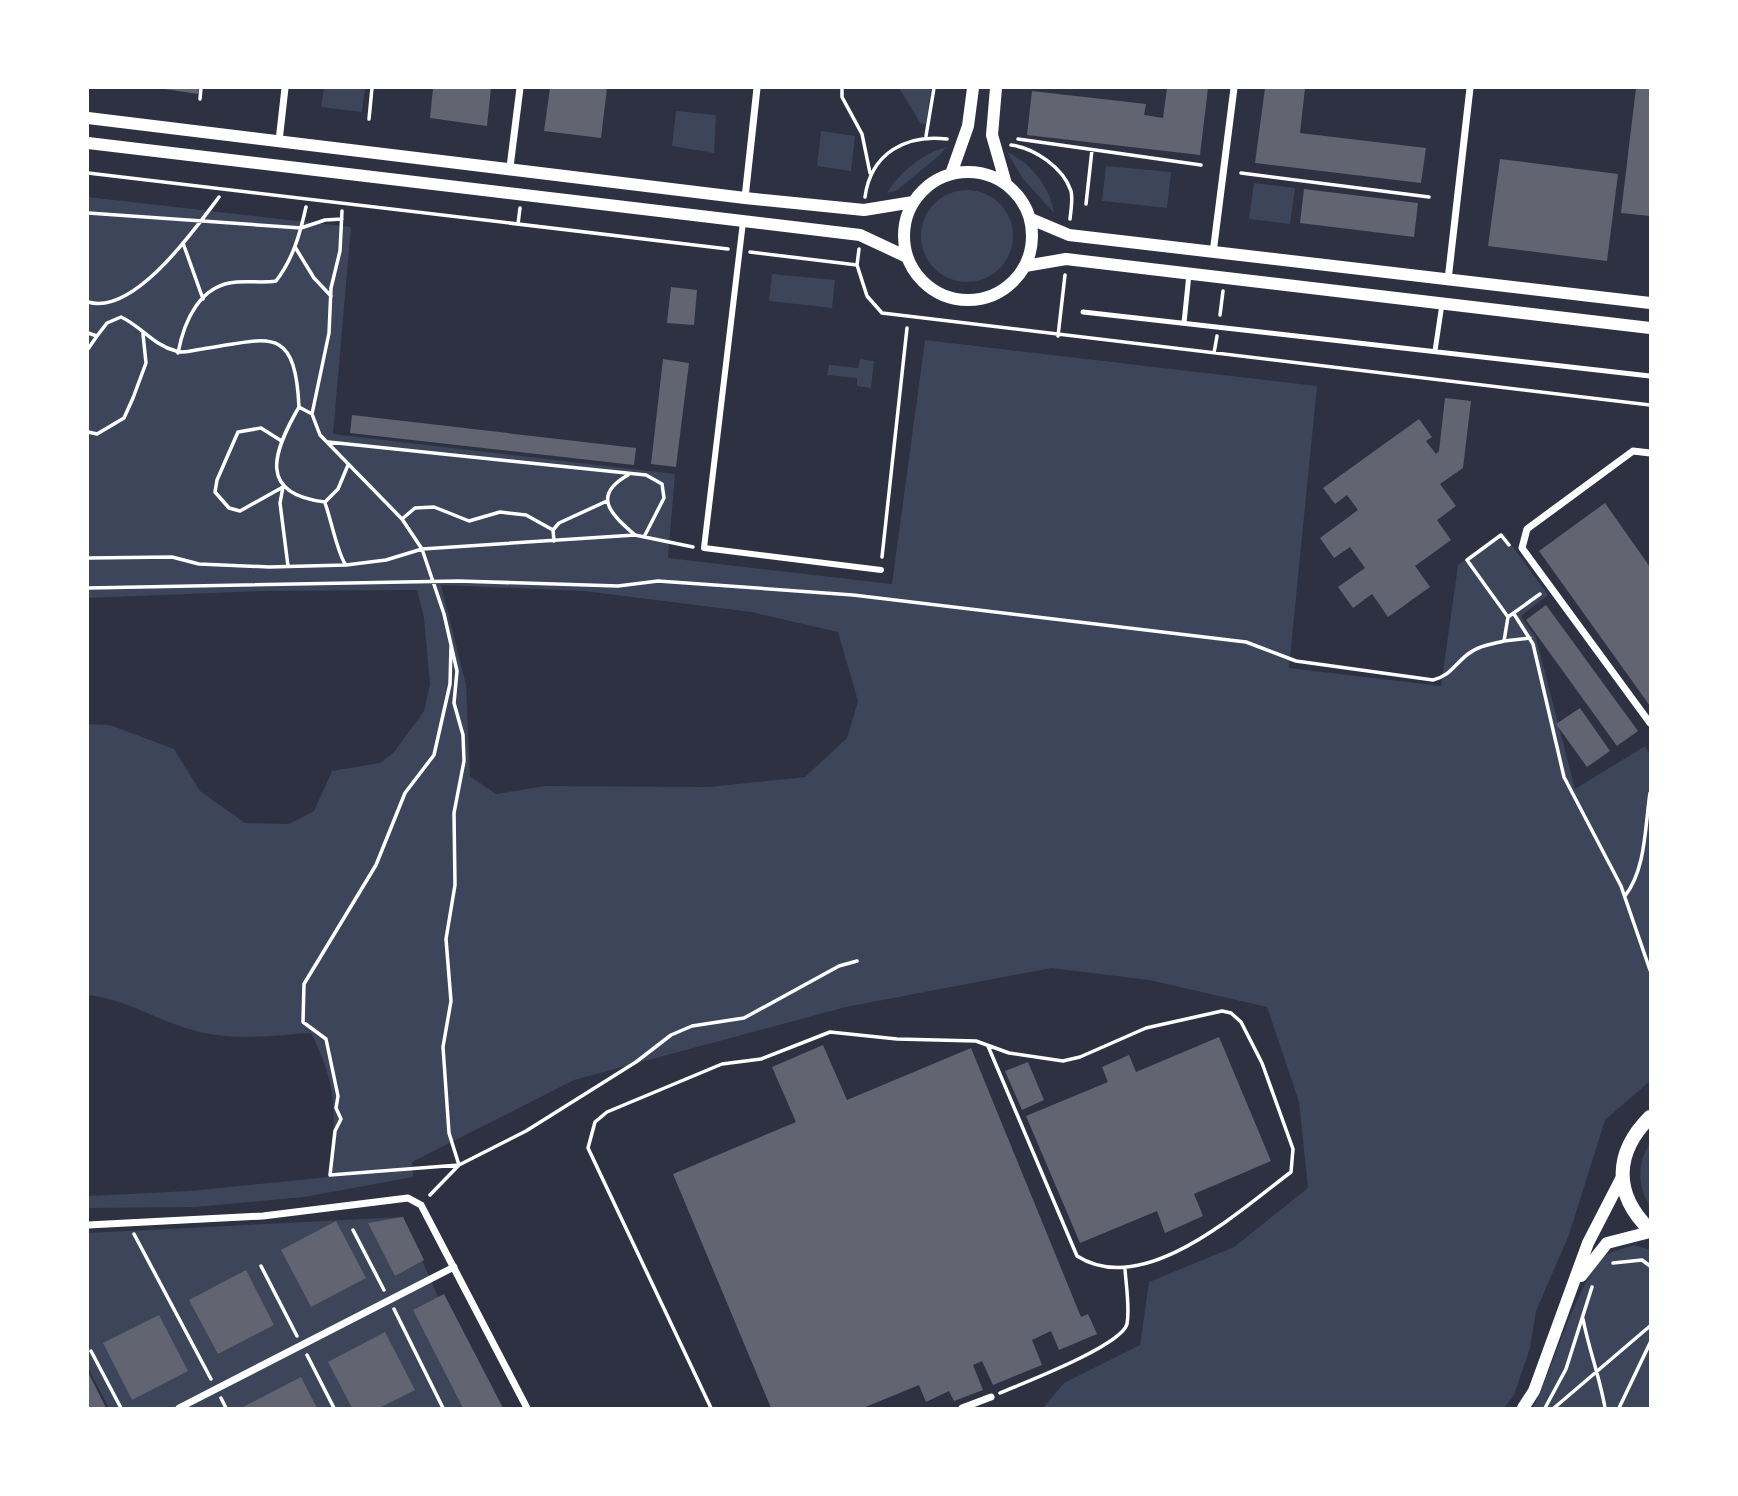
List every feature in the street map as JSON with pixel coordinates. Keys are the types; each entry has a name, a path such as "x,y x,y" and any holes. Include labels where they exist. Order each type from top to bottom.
{"main road":[{"path":"1650,1117 1635,1132 1625,1153 1622,1177 1626,1198 1637,1217 1650,1231"}],"street":[{"path":"279,141 285,88"},
{"path":"510,167 520,88"},
{"path":"745,198 757,88"},
{"path":"951,174 963,140 973,88"},
{"path":"996,88 991,125 1006,184"},
{"path":"1213,253 1234,88"},
{"path":"1448,280 1470,88"},
{"path":"88,118 510,167 745,198 864,210 913,202"},
{"path":"88,144 860,235 907,257"},
{"path":"971,171 989,175 1006,184 1021,199 1031,219 1033,235 1025,266 1003,289 974,300 952,298 933,290 917,275 907,257 904,238 906,220 913,202 936,180 951,174 971,171"},
{"path":"1031,219 1069,235 1650,303"},
{"path":"743,222 704,548 881,570"},
{"path":"1025,266 1066,259 1650,328"},
{"path":"1650,453 1633,451 1527,529 1522,548 1650,723"},
{"path":"1523,1409 1534,1391 1588,1243 1622,1177"},
{"path":"88,1225 263,1216 408,1198 421,1205 527,1409"},
{"path":"1566,1300 1585,1269 1607,1243 1650,1231"},
{"path":"179,1409 454,1267"},
{"path":"962,1409 991,1397"}],"lane":[{"path":"1184,323 1189,274"},
{"path":"1435,351 1442,304"},
{"path":"1083,312 1650,376"}],"path":[{"path":"200,99 201,88"},
{"path":"369,120 372,88"},
{"path":"842,88 842,97 862,134 870,173 864,210"},
{"path":"926,136 934,88"},
{"path":"870,173 880,159 896,147 926,136 963,140"},
{"path":"1018,139 1201,165"},
{"path":"994,143 1026,147 1047,161 1063,177 1072,192 1069,235"},
{"path":"1086,204 1092,149"},
{"path":"88,173 857,265"},
{"path":"1241,173 1429,197"},
{"path":"88,302 94,304 126,296 183,243 219,197"},
{"path":"178,353 183,324 215,287 235,282 276,281 287,267 306,207"},
{"path":"342,211 340,251 331,296 329,333 312,414 320,435 402,520 422,549 457,671 454,703 463,735 464,761 454,813 455,885 446,939 451,1001 443,1047 449,1133 459,1165"},
{"path":"88,213 301,228 326,220 342,219"},
{"path":"860,235 857,265 867,296 882,313 1650,405"},
{"path":"183,243 203,299"},
{"path":"295,247 314,278 331,296"},
{"path":"1058,335 1066,259"},
{"path":"88,349 107,323 121,317 136,324 143,334 178,353 265,338 282,345 293,362 299,407 280,440 276,467 279,483 310,500 325,502"},
{"path":"881,570 908,328"},
{"path":"88,333 97,336"},
{"path":"88,432 97,435 124,418 146,363 143,334"},
{"path":"299,407 312,414"},
{"path":"280,440 261,428 239,432 217,480 215,492 229,508 240,511 284,487"},
{"path":"327,442 646,475 662,484 664,498 644,537"},
{"path":"325,502 338,489 348,464"},
{"path":"628,475 611,484 607,500 620,522 635,535"},
{"path":"284,487 280,503 288,566"},
{"path":"554,541 553,530 559,523 607,500"},
{"path":"325,502 337,534 339,557 346,565"},
{"path":"402,520 415,508 434,507 469,521 500,512 526,515 553,530"},
{"path":"88,558 172,557 199,564 346,565 386,560 422,549 635,535 704,548"},
{"path":"1504,642 1508,618 1467,560 1502,536 1515,554"},
{"path":"88,589 433,581 618,586 658,581 853,595 1246,642 1296,661 1433,680 1446,677 1467,654 1482,647 1530,638"},
{"path":"1508,618 1542,592 1536,583"},
{"path":"1514,614 1530,638 1564,778 1625,896 1650,970"},
{"path":"451,646 450,684 434,755 405,793 376,866 303,984 303,1022 326,1039 338,1096 336,1108 341,1119 335,1131 330,1175 459,1165"},
{"path":"1625,896 1634,884 1638,871 1650,793"},
{"path":"421,1205 459,1165 537,1124 636,1062 671,1035 692,1026 744,1018 839,967 857,961"},
{"path":"711,1409 589,1156 588,1138 595,1122 607,1112 722,1064 761,1059 830,1032 897,1039 976,1041 1009,1053 1063,1060 1080,1057 1146,1028 1212,1011 1231,1013 1241,1022 1262,1063 1293,1149 1291,1172 1189,1245 1125,1269 1093,1267 1077,1256 988,1046"},
{"path":"130,1224 217,1390"},
{"path":"353,1230 443,1409"},
{"path":"1605,1270 1614,1262 1642,1260 1650,1266"},
{"path":"261,1266 334,1409"},
{"path":"991,1397 1054,1370 1119,1336 1126,1324 1125,1269"},
{"path":"1545,1409 1566,1368 1596,1278"},
{"path":"1583,1315 1605,1409"},
{"path":"1554,1409 1650,1326"},
{"path":"1619,1409 1650,1343"},
{"path":"91,1351 121,1409"}],"shaded area":[{"path":"324,88 365,88 362,112 321,107"},
{"path":"899,88 931,88 926,124 921,124"},
{"path":"676,111 716,115 714,153 672,146"},
{"path":"821,131 855,136 851,171 817,166"},
{"path":"946,147 896,191 887,193 912,165 928,154"},
{"path":"1007,152 1024,163 1038,177 1052,203 1054,213 1023,179"},
{"path":"1106,166 1171,172 1167,208 1102,201"},
{"path":"1254,183 1295,188 1290,224 1249,219"},
{"path":"967,190 985,193 1000,203 1010,218 1013,236 1010,254 1000,269 985,279 967,282 949,279 934,269 924,254 921,236 924,218 934,203 949,193"},
{"path":"88,197 351,227 333,434 675,474 668,558 892,584 925,340 1317,386 1289,668 1441,686 1458,565 1503,533 1548,595 1521,616 1536,638 1575,789 1645,746 1650,754 1650,1081 1605,1120 1569,1235 1536,1311 1530,1348 1514,1395 1504,1408 1043,1408 1064,1383 1140,1345 1149,1282 1234,1247 1308,1188 1299,1102 1267,1007 1149,980 1051,968 846,1007 574,1080 412,1162 413,1177 304,1197 195,1207 88,1208 88,1196 189,1191 329,1177 334,1119 327,1070 311,1033 248,1037 217,1035 173,1024 127,1005 88,995 88,724 110,725 174,749 200,791 245,823 289,824 314,811 332,771 380,763 394,752 424,711 430,684 424,618 417,590 261,591 88,598","holes":["441,585 584,591 751,612 838,632 858,701 847,738 805,777 709,787 545,786 496,794 470,776 466,685"]},
{"path":"772,274 835,280 832,308 769,301"},
{"path":"860,359 874,361 871,388 857,386 857,378 827,375 829,365 858,368"},
{"path":"1650,1143 1650,1206 1643,1191 1640,1174"},
{"path":"403,1217 487,1408 109,1408 88,1368 88,1233"},
{"path":"1634,1245 1650,1250 1650,1408 1533,1408 1587,1280 1608,1254"}],"building":[{"path":"158,88 199,88 198,94"},
{"path":"433,88 491,88 487,126 430,118"},
{"path":"550,88 607,88 601,138 544,131"},
{"path":"1167,88 1208,88 1200,155 1027,135 1032,91 1146,104 1144,115 1163,118"},
{"path":"1265,88 1305,88 1300,133 1426,148 1421,183 1255,163"},
{"path":"1636,88 1650,88 1650,216 1621,213"},
{"path":"1500,159 1618,174 1607,261 1488,246"},
{"path":"1304,189 1418,203 1414,237 1300,223"},
{"path":"671,287 697,290 694,325 667,323"},
{"path":"663,359 689,363 676,467 651,464"},
{"path":"1445,398 1471,401 1463,468 1440,484 1456,506 1437,520 1451,540 1415,566 1430,587 1388,617 1372,594 1353,608 1338,587 1365,568 1350,547 1334,558 1320,538 1358,510 1347,495 1335,504 1323,488 1419,419 1432,437 1426,441 1436,454 1439,451"},
{"path":"352,415 636,448 634,465 350,433"},
{"path":"1605,503 1650,567 1650,706 1539,551"},
{"path":"1546,605 1638,731 1617,746 1526,620"},
{"path":"1580,708 1610,751 1587,767 1556,724"},
{"path":"1219,1037 1271,1161 1194,1194 1203,1216 1165,1233 1157,1211 1080,1243 1026,1116 1108,1082 1102,1067 1129,1055 1136,1072"},
{"path":"823,1045 847,1100 971,1048 1081,1317 1088,1314 1097,1334 1059,1350 1051,1331 1032,1340 1042,1365 993,1385 982,1361 973,1365 983,1390 954,1401 949,1391 926,1402 919,1385 863,1408 771,1408 673,1174 796,1122 772,1067"},
{"path":"1028,1062 1044,1100 1022,1110 1005,1071"},
{"path":"403,1217 424,1260 395,1276 368,1223"},
{"path":"336,1221 366,1278 311,1307 281,1250"},
{"path":"246,1270 274,1325 218,1354 189,1300"},
{"path":"444,1294 503,1408 463,1408 413,1310"},
{"path":"159,1315 188,1371 132,1400 103,1343"},
{"path":"385,1332 415,1390 379,1408 352,1408 328,1362"},
{"path":"88,1372 106,1408 88,1408"},
{"path":"301,1377 317,1408 241,1408"}]}
